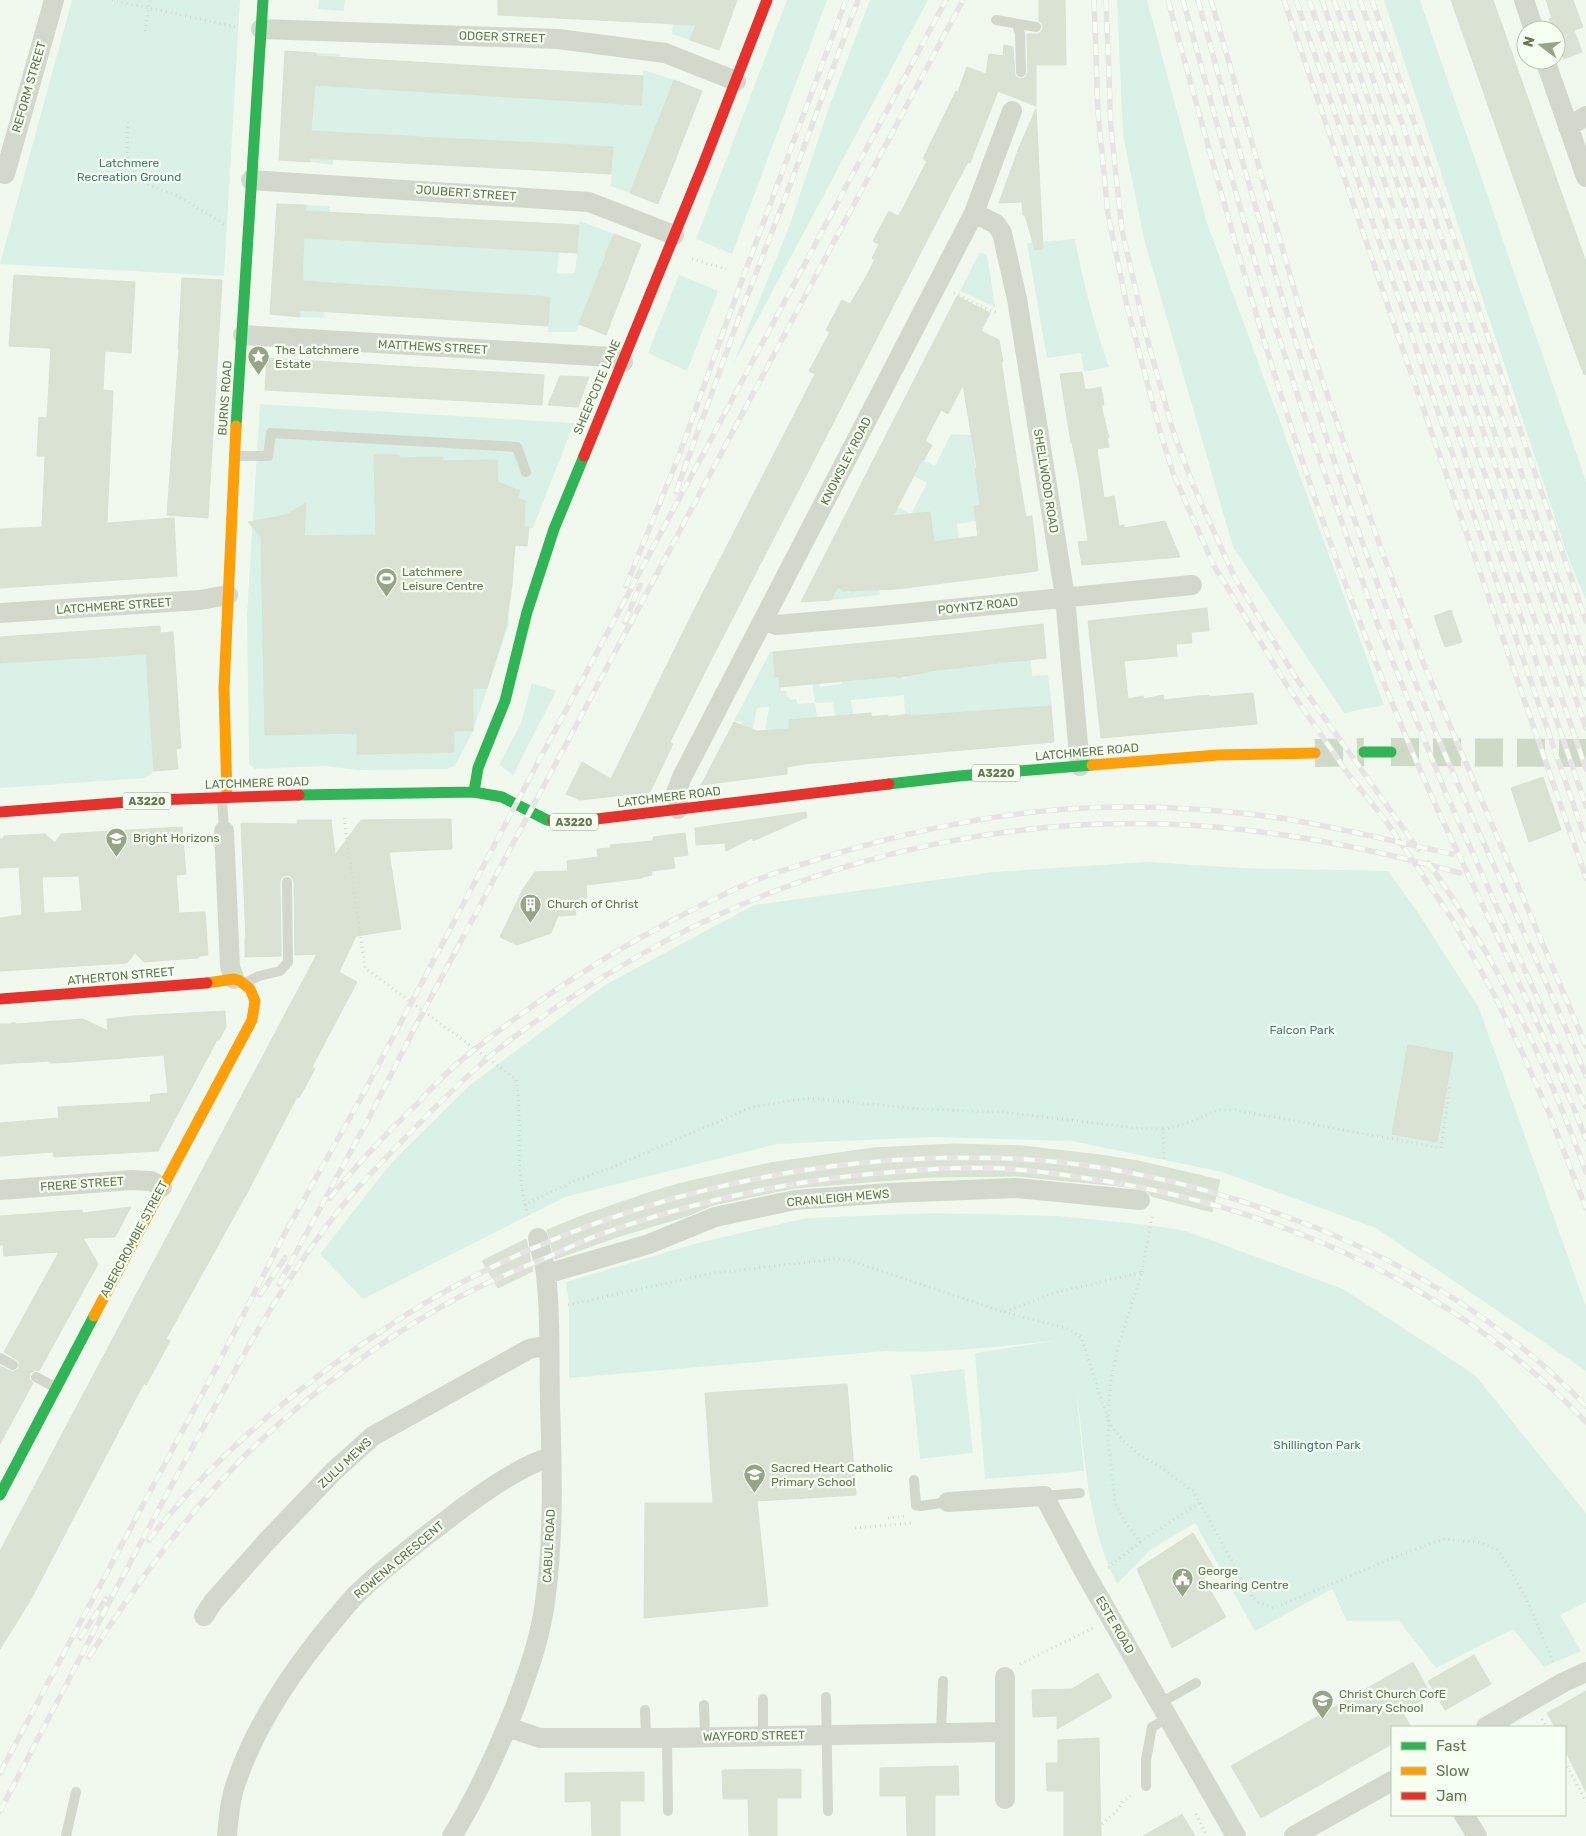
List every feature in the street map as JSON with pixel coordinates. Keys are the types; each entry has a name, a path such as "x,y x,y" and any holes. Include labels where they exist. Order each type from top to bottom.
{"main road":[{"name":"BURNS ROAD","path":"225,798 224,689 234,456 263,0"},
{"name":"SHEEPCOTE LANE","path":"474,792 478,768 506,701 528,612 554,529 671,243 767,0"},
{"path":"1364,752 1391,752"},
{"name":"LATCHMERE ROAD","path":"0,812 154,800 330,794 474,792 502,797 547,820 563,823 950,777 1218,755 1315,753"},
{"name":"ATHERTON STREET","path":"0,999 239,981"},
{"name":"ABERCROMBIE STREET","path":"0,1494 252,1020 256,1001 250,989 239,981"}],"street":[{"name":"REFORM STREET","path":"5,174 54,0"},
{"path":"1524,0 1531,20"},
{"name":"ODGER STREET","path":"261,30 558,39 665,53 736,81"},
{"path":"1548,70 1586,177"},
{"name":"KNOWSLEY ROAD","path":"678,809 677,790 682,777 765,620 935,285 974,213 1015,106"},
{"path":"1568,126 1586,116"},
{"name":"JOUBERT STREET","path":"251,180 589,202 671,243"},
{"name":"SHELLWOOD ROAD","path":"974,213 996,224 1002,233 1019,311 1065,597 1080,766"},
{"name":"MATTHEWS STREET","path":"243,335 611,357 623,362"},
{"name":"POYNTZ ROAD","path":"765,620 776,625 1192,585"},
{"name":"LATCHMERE STREET","path":"0,613 200,600 228,594"},
{"name":"ABERCROMBIE STREET","path":"224,831 230,966 239,981"},
{"name":"FRERE STREET","path":"0,1190 132,1180 151,1181 162,1187"},
{"name":"CRANLEIGH MEWS","path":"546,1274 648,1244 715,1218 795,1200 889,1193 1016,1188 1147,1205"},
{"name":"CABUL ROAD","path":"452,1836 470,1807 507,1727 530,1667 541,1627 546,1595 550,1553 552,1457 546,1274 538,1238"},
{"name":"ZULU MEWS","path":"204,1616 213,1602 274,1533 334,1471 373,1436 528,1349 549,1345"},
{"name":"ROWENA CRESCENT","path":"226,1836 231,1801 237,1780 258,1734 289,1677 358,1592 412,1546 464,1506 528,1466 552,1457"},
{"path":"948,1502 1044,1496"},
{"name":"ESTE ROAD","path":"1044,1496 1085,1573 1236,1836"},
{"path":"1488,1726 1564,1682 1586,1672"},
{"path":"1005,1677 1006,1799"},
{"name":"WAYFORD STREET","path":"507,1727 540,1738 667,1738 1004,1732"},
{"path":"1294,1836 1391,1782"},
{"path":"1465,1816 1477,1836"}],"lane":[{"path":"996,20 1036,27"},
{"path":"1017,24 1020,34 1021,72"},
{"path":"234,456 268,456 271,433 517,447 526,472"},
{"path":"224,831 225,798"},
{"path":"239,981 280,971 288,962 287,882"},
{"path":"0,1358 13,1365"},
{"path":"36,1377 56,1388"},
{"path":"914,1480 916,1505 948,1502"},
{"path":"1044,1496 1080,1493"},
{"path":"941,1733 943,1681"},
{"path":"1146,1786 1146,1760 1152,1727 1164,1710 1196,1684"},
{"path":"826,1697 828,1811"},
{"path":"763,1699 763,1735"},
{"path":"704,1705 705,1737"},
{"path":"644,1710 646,1738"},
{"path":"667,1738 668,1811"},
{"path":"66,1836 76,1792"}],"path":[{"path":"112,0 149,9 261,30"},
{"path":"145,31 150,0"},
{"path":"128,122 127,154 135,174 149,185 178,196 229,227 249,232"},
{"path":"671,243 726,269"},
{"path":"935,285 990,310 1003,314 1019,311"},
{"path":"342,809 365,968 516,1079 520,1181 524,1205 538,1238"},
{"path":"524,1205 574,1181 610,1168 752,1106 810,1098 920,1108 1002,1112 1144,1129 1163,1129 1184,1124 1218,1110 1235,1110 1441,1148 1450,1086"},
{"path":"1163,1129 1164,1160"},
{"path":"1140,1542 1124,1519 1116,1501 1108,1440 1110,1386 1118,1347 1142,1272 1147,1205"},
{"path":"548,1308 708,1274 834,1259 848,1260 1004,1312 1066,1328 1082,1336 1109,1422 1123,1441 1140,1455 1162,1468 1193,1491 1252,1598 1274,1608 1444,1539 1478,1542 1498,1550 1527,1600 1554,1664 1564,1682"},
{"path":"1004,1312 1054,1293 1142,1272"},
{"path":"1085,1573 1109,1568 1140,1542 1199,1503"},
{"path":"855,1528 923,1522"},
{"path":"1005,1677 1014,1666 1102,1623"},
{"path":"1543,1720 1546,1726"},
{"path":"1566,1764 1586,1802"},
{"path":"1102,1824 1119,1809 1123,1801 1146,1786"}],"green space":[{"name":"Latchmere Recreation Ground","path":"72,0 240,0 224,276 0,264"},
{"path":"319,0 345,0 344,11 318,9"},
{"path":"675,0 705,0 690,40 672,34"},
{"path":"787,0 827,0 732,254 696,239"},
{"path":"870,0 928,0 733,365 789,227 829,107"},
{"path":"1117,0 1147,0 1207,223 1384,705 1344,713 1233,547 1144,239 1123,135"},
{"path":"1384,0 1420,0 1586,481 1586,600 1569,560"},
{"path":"316,53 340,54 339,86 641,105 643,70 674,80 630,193 611,186 613,147 335,132 333,165 310,162"},
{"path":"306,205 330,206 329,240 559,252 557,274 575,273 580,221 614,234 576,332 548,332 549,297 326,282 324,318 300,317"},
{"path":"1075,239 1089,304 1109,367 1084,372 1081,353 1047,358 1027,243"},
{"path":"979,253 987,254 995,307 960,291"},
{"path":"679,275 718,291 687,371 648,353"},
{"name":"Latchmere Leisure Centre","path":"260,404 574,423 533,528 489,525 481,583 512,585 508,611 509,624 473,731 455,766 446,769 357,770 324,766 255,769 249,764 247,615"},
{"path":"951,434 971,435 978,487 988,486 976,521 957,524 960,546 931,546 870,524 882,499 911,514 927,483 898,468 906,452 935,466"},
{"path":"857,576 879,589 880,595 831,600 838,587 849,593"},
{"path":"1030,651 1032,676 1048,675 1052,707 911,720 910,714 905,715 904,695 851,700 853,714 844,715 844,725 836,725 833,702 815,703 811,672 818,672 820,687 842,684 841,670 897,675 898,678 907,678 907,673 947,669 947,660 954,660 955,668 1018,662 1017,652"},
{"path":"770,652 773,652 775,676 779,676 781,691 786,691 787,697 790,700 796,699 798,704 815,703 818,725 791,741 765,731 769,707 757,708 748,752 746,727 741,725 741,722 734,721"},
{"path":"146,654 154,771 146,778 0,788 0,663"},
{"path":"532,683 556,691 513,775 499,765 521,723"},
{"name":"Falcon Park","path":"1148,862 1241,868 1388,871 1419,914 1479,1008 1586,1307 1586,1371 1376,1228 1222,1172 1072,1141 932,1137 777,1144 565,1197 363,1299 320,1254 392,1162 470,1085 605,985 754,905 994,872"},
{"name":"Shillington Park","path":"936,1213 1058,1216 1149,1225 1186,1231 1343,1289 1475,1375 1586,1513 1586,1602 1560,1615 1581,1651 1544,1667 1513,1629 1436,1668 1399,1621 1347,1621 1332,1589 1255,1631 1195,1523 1150,1550 1117,1584 1099,1537 1093,1512 1088,1487 1076,1386 1084,1471 985,1479 975,1353 1054,1341 949,1350 886,1351 569,1378 569,1305 566,1282 698,1243 807,1218"},
{"path":"964,1369 973,1453 920,1459 911,1375"}],"building":[{"path":"498,0 737,0 719,50 690,40 696,25 498,15"},
{"path":"1039,0 1065,0 1066,65 1036,65 1036,106 998,91 970,163 968,162 953,190 708,666 670,742 673,744 650,792 580,800 566,794 582,762 611,779 691,616 815,374 809,371 830,332 826,330 842,300 850,304 867,275 875,259 872,258 879,244 873,241 889,211 898,216 903,208 927,161 923,159 956,91 958,92 967,67 986,74 989,54 1003,56 1004,45 1013,47 1015,76 1021,79 1025,78 1028,72 1027,34 1039,34 1043,29 1039,21"},
{"path":"1451,0 1493,0 1516,65 1516,70 1518,70 1586,262 1586,374 1584,375"},
{"path":"1546,0 1573,0 1583,27 1574,30 1582,52 1566,58 1566,20 1549,20 1552,18"},
{"path":"285,51 316,53 316,56 643,76 641,105 315,85 311,131 613,147 611,174 310,158 310,162 279,160"},
{"path":"674,80 702,91 658,204 630,193"},
{"path":"1036,109 1043,249 1035,250 1025,215 1023,215 1022,202 999,203 1018,150"},
{"path":"277,204 306,205 305,211 579,225 577,253 304,238 302,281 550,297 548,326 300,310 300,317 270,314"},
{"path":"614,234 641,244 606,335 579,324"},
{"path":"14,275 135,282 131,353 105,351 103,390 113,391 107,523 174,518 177,576 0,588 0,529 42,527 45,456 37,456 39,417 47,418 51,348 9,346"},
{"path":"182,278 222,280 208,518 167,515"},
{"path":"957,296 990,313 981,331 999,340 1026,517 1032,516 1038,571 897,589 844,591 838,587 831,600 801,602","holes":["963,385 977,469 975,468 980,505 974,506 978,536 934,542 930,512 893,516 922,460 924,460 932,445 925,441 941,410 948,414"]},
{"path":"267,358 544,375 542,405 265,390"},
{"path":"1082,372 1085,390 1101,387 1104,405 1101,405 1109,438 1107,438 1109,447 1097,449 1104,498 1114,496 1119,526 1124,525 1124,528 1165,521 1180,557 1082,565 1078,542 1088,541 1079,478 1071,443 1060,374"},
{"path":"560,376 589,377 578,407 548,405"},
{"name":"Latchmere Leisure Centre","path":"374,455 399,455 399,458 443,457 443,461 497,460 498,482 520,491 517,498 525,501 524,527 529,527 527,546 515,545 506,626 487,688 473,688 473,731 454,731 454,752 357,754 357,733 265,735 261,537 248,522 286,515 306,503 304,536 376,535"},
{"path":"1207,608 1209,631 1191,632 1192,643 1176,644 1177,656 1124,661 1128,699 1143,696 1144,699 1163,695 1164,700 1253,693 1257,724 1101,738 1088,621"},
{"path":"1451,610 1462,642 1445,647 1434,616"},
{"path":"1043,624 1046,658 937,670 897,678 897,676 780,687 779,676 775,677 773,652"},
{"path":"160,626 160,633 173,632 181,748 176,749 178,769 154,771 146,654 0,663 0,637"},
{"path":"1051,706 1054,742 804,764 787,767 787,774 701,785 734,722 757,731 789,729 789,720 871,713 871,717 888,715 888,717 910,714 910,716"},
{"path":"1543,777 1561,830 1529,842 1511,788"},
{"path":"806,812 807,817 753,841 752,838 726,851 725,843 696,845 695,828"},
{"path":"451,819 452,849 389,852 401,929 356,936 339,972 357,982 312,1067 315,1069 299,1098 297,1097 247,1193 166,1339 170,1341 146,1385 144,1383 30,1601 0,1649 0,1551 317,954 295,955 294,882 291,876 286,875 281,878 280,882 281,956 245,957 246,939 241,823 297,824 297,820 331,820 335,855 361,820"},
{"path":"182,827 186,874 176,875 179,913 205,912 208,955 199,956 198,958 144,962 135,953 127,963 0,971 0,918 22,915 19,867 0,868 0,839 3,839 4,836 45,834 55,843 61,834","holes":["79,876 82,911 44,913 42,877"]},
{"path":"685,833 688,855 673,857 675,868 651,871 652,875 643,878 586,885 587,898 573,900 576,915 558,916 551,933 517,945 500,937 523,889 535,872 568,871 567,861 598,857 597,849 611,848 610,845 653,841 653,837"},
{"path":"225,1011 226,1027 219,1040 217,1040 158,1151 54,1157 53,1152 0,1156 0,1123 59,1118 58,1107 151,1102 150,1095 168,1093 164,1055 71,1062 50,1063 50,1061 0,1064 0,1024 83,1019 108,1031 107,1019"},
{"path":"1408,1045 1453,1053 1437,1142 1392,1134"},
{"path":"954,1144 1022,1146 1100,1155 1138,1161 1220,1180 1212,1212 1151,1196 1141,1188 1017,1176 931,1177 794,1188 713,1205 687,1216 617,1237 555,1259 547,1230 651,1192 770,1163 873,1148"},
{"path":"131,1207 115,1237 83,1238 98,1264 39,1371 35,1370 30,1373 29,1378 33,1383 0,1444 0,1366 13,1372 19,1368 19,1361 4,1352 59,1252 4,1256 3,1245 0,1245 0,1216 82,1210 83,1213"},
{"path":"526,1239 533,1271 498,1288 482,1261"},
{"path":"847,1384 856,1495 757,1501 768,1606 644,1618 645,1503 713,1503 705,1393"},
{"name":"George Shearing Centre","path":"1193,1533 1216,1571 1203,1578 1226,1617 1172,1648 1137,1569"},
{"path":"1474,1655 1491,1684 1445,1710 1428,1681"},
{"path":"1413,1662 1431,1695 1402,1711 1410,1726 1391,1726 1391,1745 1261,1818 1231,1766"},
{"path":"1098,1673 1112,1697 1057,1729 1057,1716 1033,1717 1032,1690 1072,1689"},
{"path":"1586,1691 1586,1792 1566,1752 1566,1726 1554,1726 1547,1713"},
{"path":"1099,1738 1101,1836 1064,1836 1064,1791 1047,1791 1046,1763 1058,1763 1058,1740"},
{"path":"958,1766 959,1795 935,1795 935,1836 907,1836 906,1796 880,1796 880,1768"},
{"path":"801,1769 801,1798 777,1798 777,1836 749,1836 748,1799 723,1799 722,1770"},
{"path":"644,1772 644,1801 620,1801 620,1836 592,1836 591,1801 565,1802 565,1773"},
{"path":"1182,1814 1195,1836 1143,1836"}],"tunnel":[{"path":"1315,753 1364,752"},
{"path":"1391,752 1586,753"}],"railway":[{"path":"626,586 680,453 846,0"},
{"path":"676,492 858,0"},
{"path":"0,1773 216,1368 286,1231 361,1098 535,768 946,0"},
{"path":"279,1284 963,0"},
{"path":"1094,0 1098,113 1108,214 1127,306 1173,473 1213,564 1288,687 1349,775 1386,821 1452,919 1495,996 1522,1052 1549,1113 1586,1208"},
{"path":"1106,0 1111,128 1122,230 1145,331 1173,431 1193,485 1234,576 1296,678 1418,849"},
{"path":"1168,0 1257,318 1334,553 1372,654 1412,750 1535,1019 1586,1139"},
{"path":"1183,0 1255,262 1301,406 1378,625 1445,791 1586,1107"},
{"path":"1198,0 1269,254 1349,505 1410,669 1452,772 1586,1076"},
{"path":"1211,0 1311,348 1380,546 1423,662 1586,1046"},
{"path":"1284,0 1586,878"},
{"path":"1296,0 1586,841"},
{"path":"1309,0 1586,806"},
{"path":"1322,0 1586,769"},
{"path":"1334,0 1586,728"},
{"path":"1346,0 1494,431 1557,606 1586,698"},
{"path":"1360,0 1586,662"},
{"path":"1372,0 1586,621"},
{"path":"625,622 640,585"},
{"path":"330,1198 371,1150 445,1075 526,1010 625,946 659,927 754,881 821,858 908,834 981,819 1056,810 1131,807 1206,810 1280,818 1345,830 1452,854"},
{"path":"0,1811 146,1533 228,1382 262,1323 318,1237 339,1210 415,1127 484,1061 538,1019 572,997 649,950 717,916 788,886 861,862 935,844 1010,832 1087,825 1163,824 1238,829 1350,846 1460,873"},
{"path":"1428,863 1476,936 1518,1012 1537,1051 1586,1172"},
{"path":"149,1540 213,1467 311,1381 363,1343 446,1291 509,1259 574,1232 641,1208 710,1189 781,1174 852,1164 922,1159 993,1158 1066,1163 1138,1174 1244,1202 1322,1230 1363,1248 1443,1292 1518,1344 1586,1406"},
{"path":"89,1657 154,1562 227,1474 282,1421 345,1370 390,1338 437,1309 504,1275 596,1236 693,1206 792,1184 908,1171 990,1168 1050,1173 1111,1182 1178,1196 1243,1214 1307,1237 1368,1264 1428,1296 1484,1333 1537,1375 1586,1422"},
{"path":"260,1295 285,1258"},
{"path":"80,1638 106,1599"}],"traffic: fast":[{"path":"236,426 263,0"},
{"path":"474,792 478,768 505,701 527,612 554,529 584,456"},
{"path":"1364,752 1391,752"},
{"path":"889,784 1092,765"},
{"path":"299,795 474,792 502,797 547,820 553,821"},
{"path":"0,1495 94,1316"}],"traffic: slow":[{"path":"227,798 224,689 236,426"},
{"path":"1092,765 1218,755 1315,753"},
{"path":"94,1316 252,1020 255,1001 250,989 234,979 207,983"}],"traffic: jam":[{"path":"584,456 703,165 767,0"},
{"path":"553,821 563,823 889,784"},
{"path":"0,812 154,800 299,795"},
{"path":"0,999 207,983"}],"place":[{"name":"The Latchmere Estate","path":"259,376"},
{"name":"Latchmere Leisure Centre","path":"386,598"},
{"name":"Bright Horizons","path":"117,857"},
{"name":"Church of Christ","path":"531,923"},
{"name":"Sacred Heart Catholic Primary School","path":"755,1494"},
{"name":"George Shearing Centre","path":"1182,1597"},
{"name":"Christ Church CofE Primary School","path":"1323,1720"}]}
